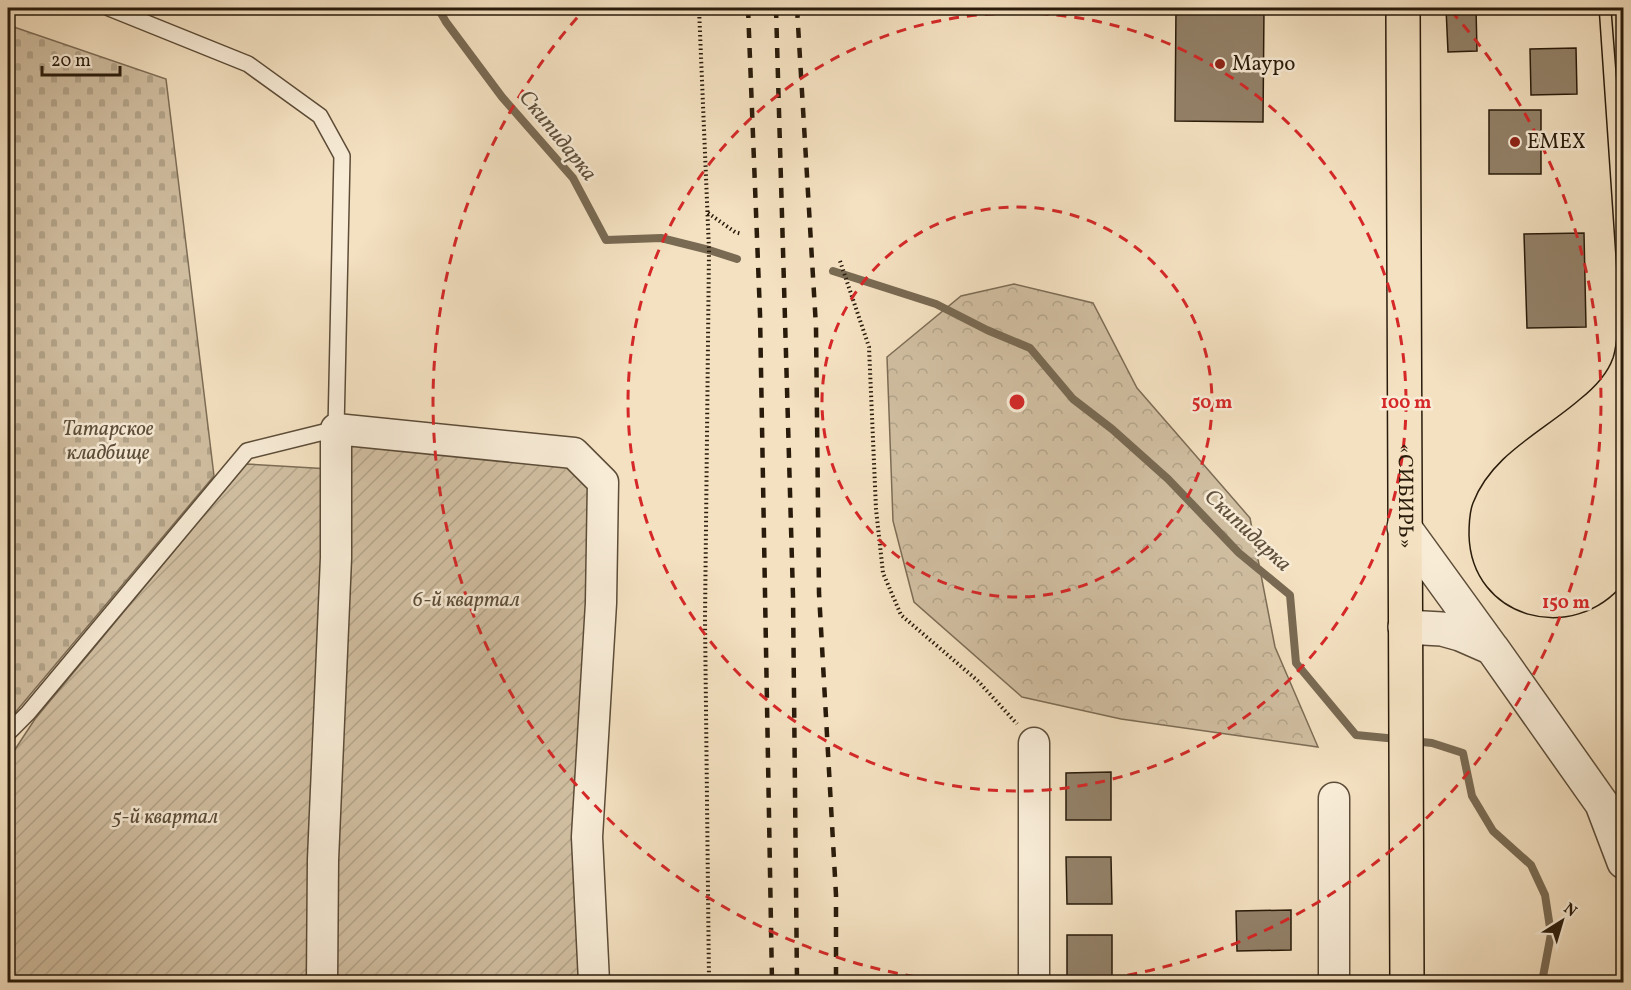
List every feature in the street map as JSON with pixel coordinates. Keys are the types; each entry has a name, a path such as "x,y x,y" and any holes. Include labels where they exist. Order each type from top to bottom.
{"main road":[{"name":"«СИБИРЬ»","path":"1402,8 1407,982"}],"street":[{"path":"322,982 323,860 336,558 336,429 574,453 603,482 601,603 587,837 594,982"},
{"path":"1404,527 1602,804 1623,862"},
{"path":"1405,627 1460,634 1492,648"},
{"path":"1034,743 1034,982"},
{"path":"1334,798 1334,982"}],"lane":[{"path":"8,734 247,451 336,429 342,156 320,116 248,64 109,8"}],"path":[{"path":"699,8 709,250 705,620 709,982"},
{"path":"708,213 735,232 742,234"},
{"path":"840,261 868,347 876,509 883,573 901,615 978,681 1034,743"}],"green space":[{"name":"Татарское кладбище","path":"8,25 166,79 214,476 8,721"},
{"path":"1014,284 1093,303 1137,388 1250,518 1275,647 1318,747 1121,719 1022,697 914,602 893,521 887,357 961,296"},
{"name":"6-й квартал","path":"347,440 563,461 592,491 579,982 334,982"},
{"name":"5-й квартал","path":"246,464 330,469 318,982 8,982 8,760 35,719"}],"building":[{"name":"Мауро","path":"1176,8 1264,8 1263,122 1175,121"},
{"path":"1446,8 1476,8 1477,51 1448,52"},
{"path":"1576,48 1577,94 1531,95 1530,49"},
{"name":"EMEX","path":"1489,110 1541,110 1541,174 1489,174"},
{"path":"1584,233 1586,327 1527,328 1524,234"},
{"path":"1111,772 1111,820 1066,820 1066,773"},
{"path":"1066,857 1111,857 1112,904 1067,904"},
{"path":"1291,910 1291,950 1237,951 1236,911"},
{"path":"1067,935 1112,935 1112,982 1067,982"}],"waterway":[{"name":"Скипидарка","path":"438,8 502,97 573,178 606,240 661,238 737,259"},
{"name":"Скипидарка","path":"833,271 936,304 987,330 1030,348 1073,399 1112,429 1168,479 1239,553 1290,595 1296,663 1356,735 1397,739"},
{"name":"Скипидарка","path":"1412,741 1432,743 1463,753 1472,796 1493,831 1531,865 1545,895 1551,934 1542,982"}],"tram line":[{"path":"1599,8 1620,316"},
{"path":"1611,8 1624,173"},
{"path":"1619,308 1616,346 1607,370 1584,396 1519,446 1492,471 1481,486 1473,503 1469,535 1474,564 1487,587 1505,604 1528,614 1553,618 1579,614 1603,602 1624,583"},
{"path":"1621,340 1624,379"}],"railway":[{"path":"748,8 760,314 772,982"},
{"path":"776,8 793,596 797,982"},
{"path":"797,8 816,327 819,593 836,895 836,982"}],"place":[{"name":"Мауро","path":"1220,64"},
{"name":"EMEX","path":"1515,142"}]}
